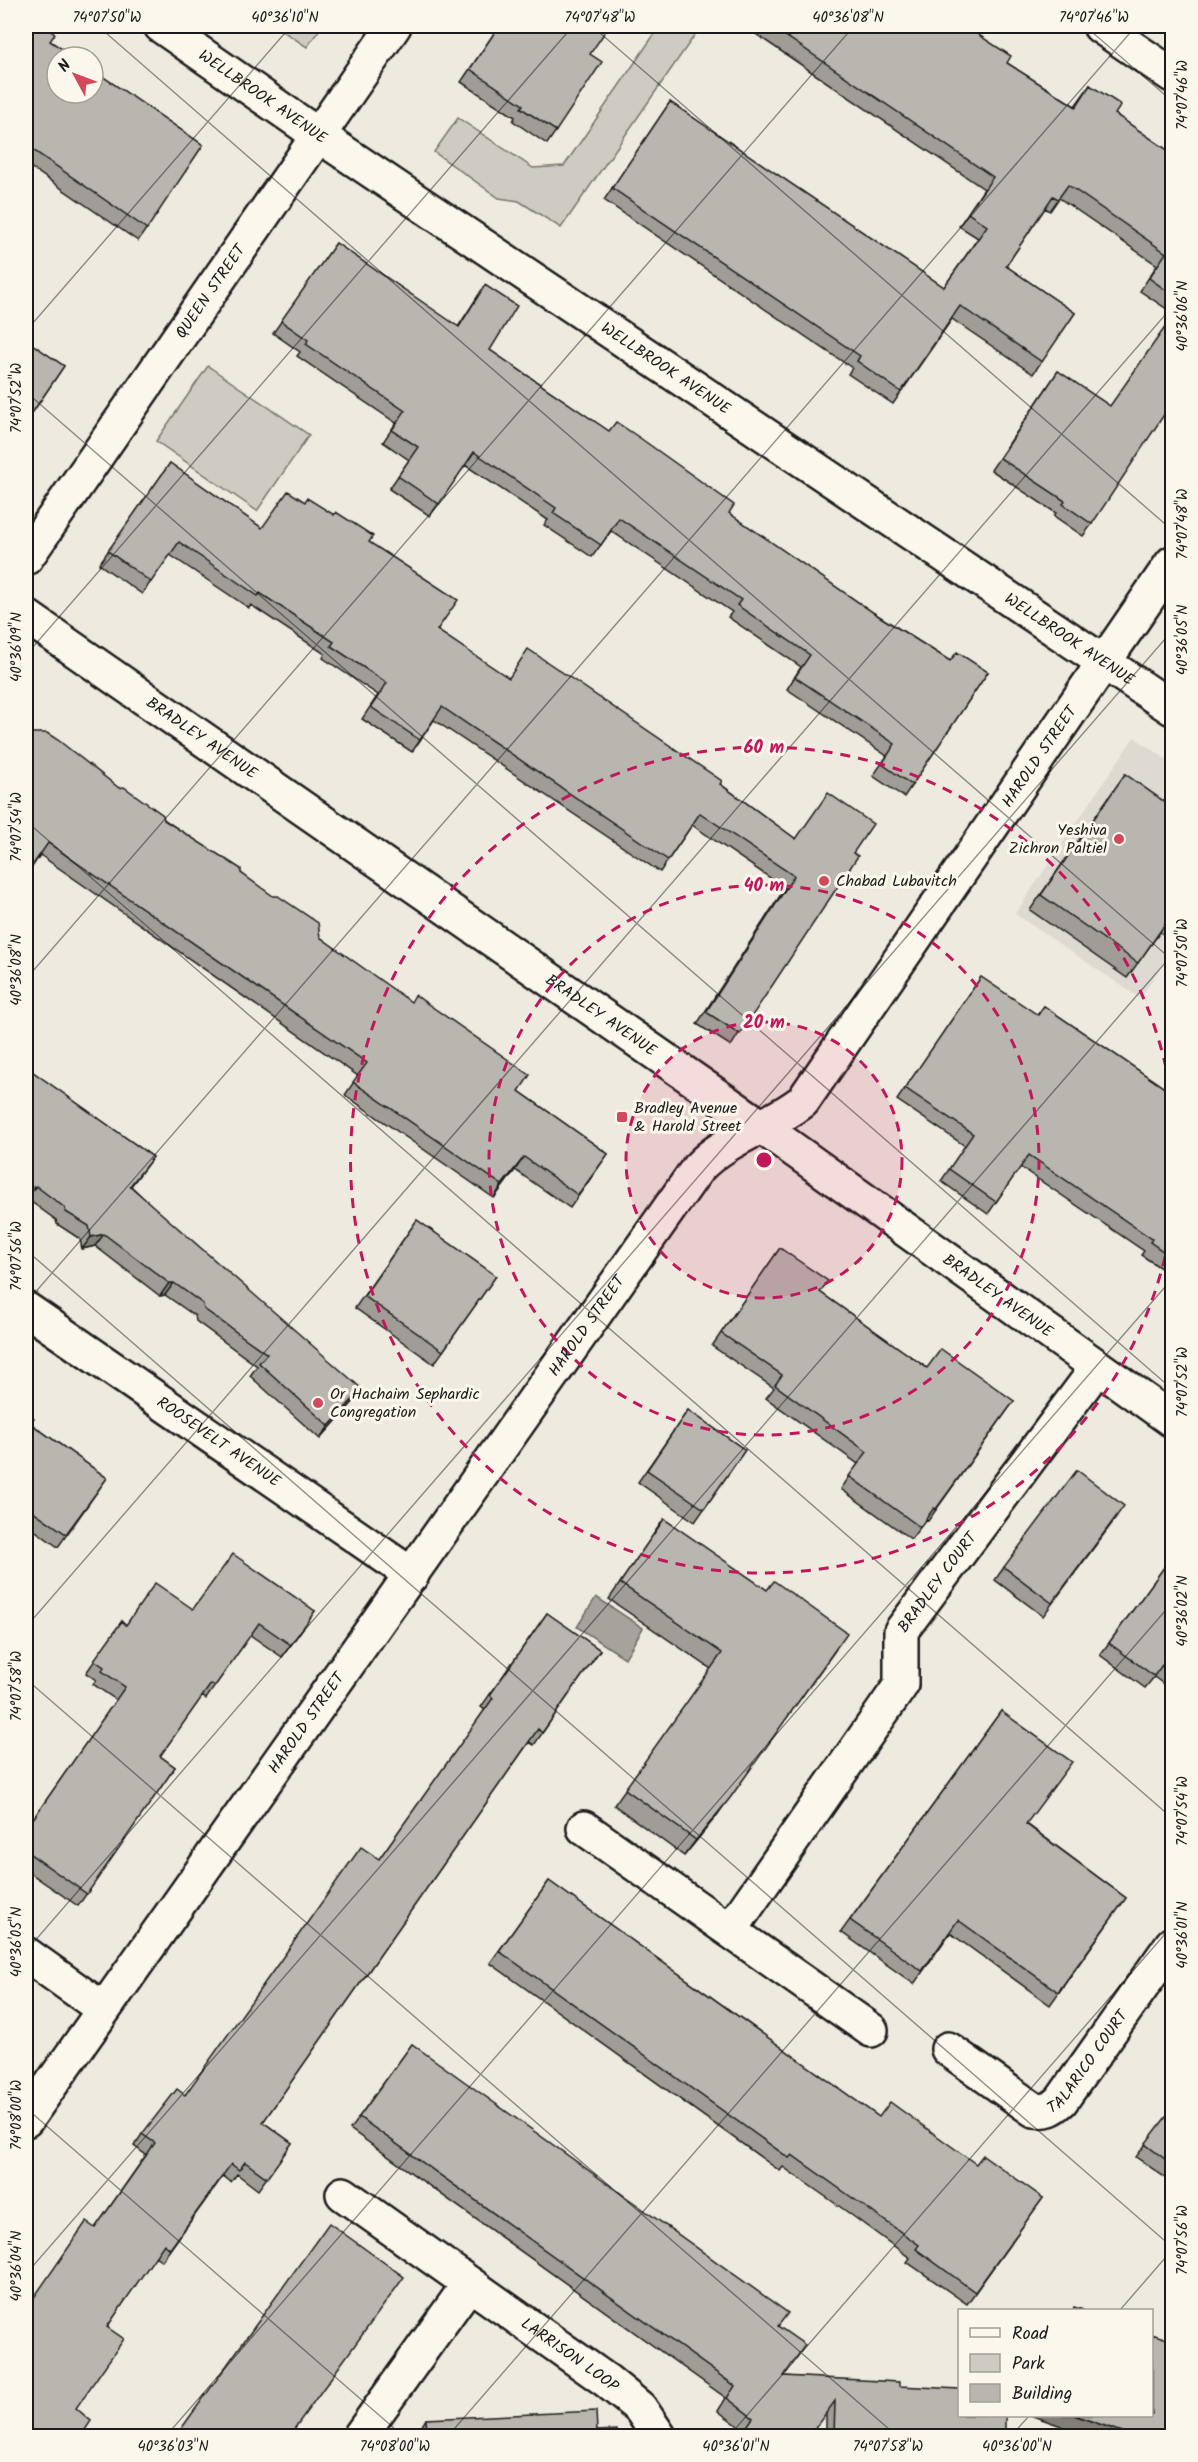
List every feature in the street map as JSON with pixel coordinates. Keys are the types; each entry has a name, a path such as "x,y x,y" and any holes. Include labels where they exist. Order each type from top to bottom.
{"street":[{"name":"WELLBROOK AVENUE","path":"161,26 318,135 1173,708"},
{"name":"QUEEN STREET","path":"26,558 394,26"},
{"path":"1100,26 1173,75"},
{"name":"HAROLD STREET","path":"26,2120 698,1168 711,1154 787,1114 803,1101 1173,563"},
{"name":"BRADLEY AVENUE","path":"26,616 762,1127 1173,1420"},
{"name":"ROOSEVELT AVENUE","path":"26,1309 411,1575"},
{"name":"BRADLEY COURT","path":"731,1929 901,1685 901,1631 1097,1368"},
{"path":"584,1828 731,1929 871,2030"},
{"name":"TALARICO COURT","path":"948,2049 1034,2110 1043,2112 1053,2109 1173,1944"},
{"path":"26,1954 103,2009"},
{"name":"LARRISON LOOP","path":"343,2194 639,2408 659,2436"},
{"path":"360,2436 469,2284"}],"shaded area":[{"name":"Yeshiva Zichron Paltiel","path":"1134,737 1172,763 1172,950 1140,998 1015,914"},
{"path":"596,1597 643,1628 625,1658 577,1627"}],"green space":[{"path":"275,26 322,26 307,47"},
{"path":"660,26 701,26 561,228 519,201 499,198 434,152 458,118 533,168 564,166"},
{"path":"208,366 309,435 257,511 156,441"}],"building":[{"path":"26,26 43,26 55,34 50,41 56,45 45,45 45,105 105,105 105,78 203,145 147,229 26,145"},
{"path":"499,26 609,26 590,54 602,62 556,131 521,108 523,105 470,69"},
{"path":"771,26 965,26 1011,56 1007,63 1076,107 1090,85 1121,105 1115,114 1173,154 1173,295 1149,278 1166,253 1068,185 1058,199 1053,196 1006,266 1075,313 1042,362 960,306 901,392 857,361 860,356 612,188 670,102 944,287 987,226 968,213 993,177"},
{"path":"336,243 459,327 485,285 517,306 490,350 609,431 616,422 640,438 734,505 729,513 874,613 950,661 957,652 988,672 912,785 882,764 895,744 795,677 810,655 737,605 741,600 619,518 601,545 553,513 556,508 474,452 439,504 398,476 418,447 392,430 405,411 306,344 308,340 281,321"},
{"path":"1173,316 1173,401 1092,524 1063,504 1065,501 1000,458 1058,371 1110,406"},
{"path":"26,340 64,366 30,416 26,414"},
{"path":"170,463 262,528 288,491 305,502 307,498 334,515 336,512 373,536 369,542 458,600 437,630 509,678 528,649 722,781 720,784 796,839 828,793 873,824 853,853 858,856 740,1034 706,1012 794,876 700,813 668,860 442,707 420,740 371,707 387,683 331,646 334,642 260,593 258,596 179,542 151,582 108,551"},
{"path":"32,733 47,733 58,740 119,788 124,787 163,815 164,820 241,869 241,873 273,896 278,896 318,923 320,937 411,1002 415,995 530,1075 519,1091 608,1154 578,1195 524,1157 502,1185 353,1082 367,1063 48,843 30,869 26,865 26,742"},
{"name":"Yeshiva Zichron Paltiel","path":"1125,774 1173,808 1173,919 1170,917 1138,963 1041,895"},
{"path":"981,977 1038,1015 1044,1006 1173,1094 1173,1258 1150,1242 1152,1239 1029,1155 996,1202 949,1169 973,1134 905,1088"},
{"path":"26,1067 153,1157 130,1186 362,1389 329,1426 259,1363 267,1354 204,1309 203,1304 174,1283 169,1283 104,1234 91,1237 89,1226 66,1212 65,1208 36,1186 31,1188 26,1184"},
{"path":"417,1220 496,1276 443,1351 364,1296"},
{"path":"780,1248 828,1281 820,1292 927,1368 941,1349 1014,1401 936,1509 934,1508 920,1527 849,1476 867,1452 775,1385 782,1375 721,1333"},
{"path":"688,1410 745,1450 704,1509 647,1470"},
{"path":"26,1412 34,1418 30,1423 107,1478 66,1534 26,1506"},
{"path":"1077,1470 1124,1506 1052,1603 1004,1567"},
{"path":"664,1519 767,1590 774,1581 847,1633 730,1798 696,1840 625,1789 722,1653 620,1583"},
{"path":"233,1554 315,1611 291,1645 259,1623 215,1686 211,1684 160,1756 175,1767 87,1894 26,1851 26,1829 125,1687 102,1671 104,1667 94,1660 122,1621 126,1625 155,1583 193,1609"},
{"path":"1173,1555 1173,1672 1162,1665 1154,1676 1109,1643"},
{"path":"547,1613 600,1650 542,1733 538,1729 263,2122 292,2143 267,2178 245,2162 239,2170 231,2164 170,2249 164,2244 107,2327 124,2339 76,2408 91,2421 81,2436 26,2436 26,2309 86,2222 95,2228 155,2143 142,2134 177,2089 185,2095 361,1847 379,1859 493,1698 490,1695"},
{"path":"1001,1711 1072,1762 1026,1824 1126,1898 1058,1992 958,1920 922,1971 850,1920"},
{"path":"549,1881 879,2117 890,2102 976,2164 983,2155 1043,2198 975,2292 916,2249 919,2245 792,2155 789,2158 499,1951"},
{"path":"412,2044 788,2313 778,2326 805,2345 784,2376 899,2382 899,2386 958,2389 958,2417 1005,2417 1005,2436 834,2436 835,2401 809,2436 740,2436 753,2418 727,2398 735,2386 359,2117"},
{"path":"1173,2108 1173,2165 1145,2144"},
{"path":"329,2223 404,2277 289,2436 176,2436"},
{"path":"1153,2334 1173,2341 1173,2436 1130,2436 1080,2417 1153,2417"},
{"path":"596,2411 597,2431 617,2430 617,2436 427,2436 426,2419"}],"place":[{"name":"Yeshiva Zichron Paltiel","path":"1119,839"},
{"name":"Chabad Lubavitch","path":"824,881"},
{"name":"Bradley Avenue & Harold Street","path":"622,1117"},
{"name":"Or Hachaim Sephardic Congregation","path":"318,1403"}]}
